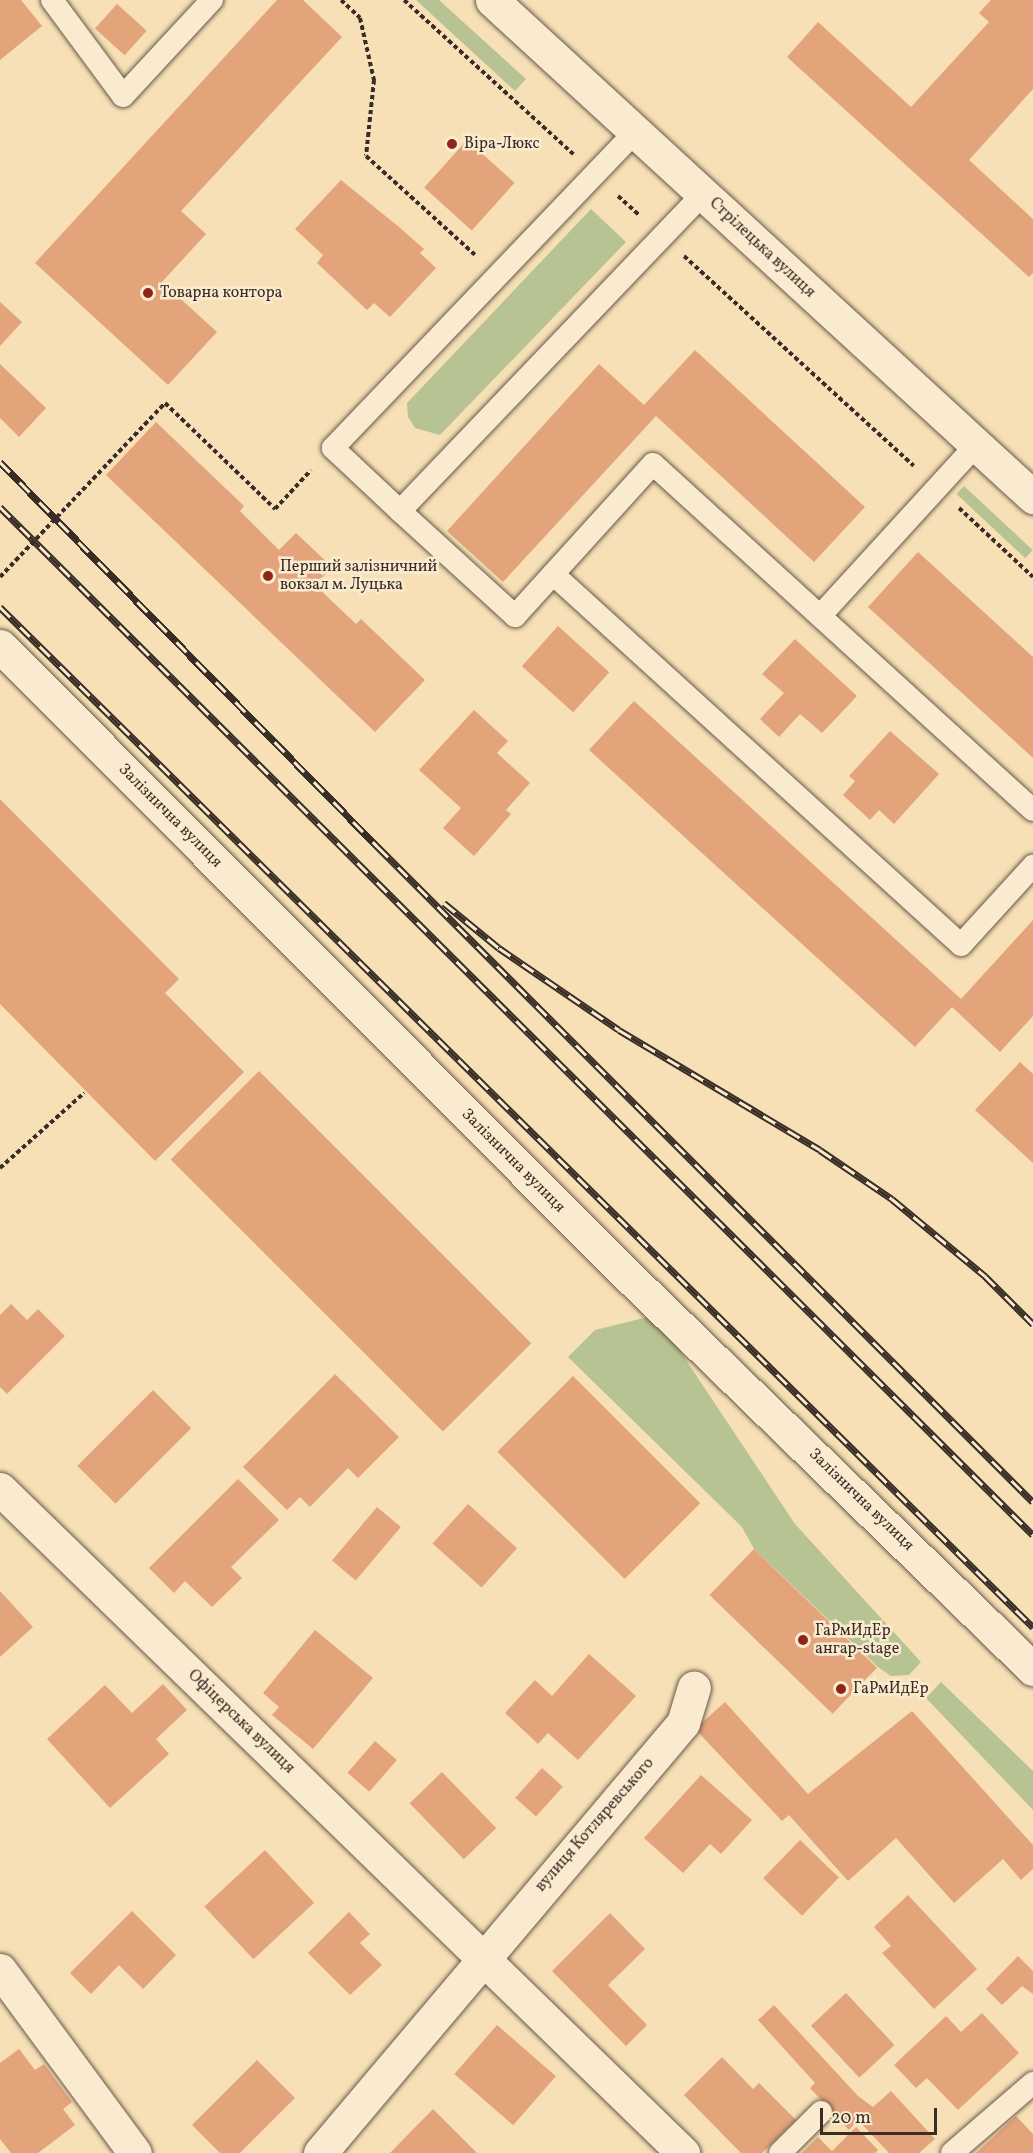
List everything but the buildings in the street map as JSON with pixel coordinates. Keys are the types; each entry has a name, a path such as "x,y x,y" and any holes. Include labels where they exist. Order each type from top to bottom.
{"street":[{"name":"Стрілецька вулиця","path":"492,0 1033,497"},
{"name":"Залізнична вулиця","path":"0,646 622,1270 1033,1669"},
{"name":"Офіцерська вулиця","path":"0,1489 483,1956"},
{"name":"вулиця Котляревського","path":"320,2153 483,1956 683,1723 694,1688"},
{"path":"483,1956 683,2153"},
{"path":"0,1970 135,2153"}],"lane":[{"path":"52,0 123,96 212,0"},
{"path":"635,132 333,448 515,616 653,464 1033,810"},
{"path":"400,511 703,194"},
{"path":"820,616 976,445"},
{"path":"553,574 961,945 1033,867"},
{"path":"952,2153 1033,2083"},
{"path":"780,2153 821,2112"}],"path":[{"path":"340,0 360,18 374,80 366,156 498,274"},
{"path":"0,577 165,403 275,509 333,448"},
{"path":"937,488 1033,576"},
{"path":"0,1168 84,1092"}],"green space":[{"path":"416,0 439,0 526,79 515,91"},
{"path":"591,209 626,242 440,435 415,428 408,417 407,403"},
{"path":"964,486 1033,550 1025,558 956,494"},
{"path":"656,1315 795,1524 921,1662 909,1675 891,1676 878,1667 754,1549 742,1527 568,1357 595,1330"},
{"path":"941,1682 1033,1771 1033,1810 926,1698"}],"railway":[{"path":"0,462 378,847 1033,1502"},
{"path":"0,507 1033,1535"},
{"path":"0,607 1033,1627"},
{"path":"444,903 499,948 619,1030 820,1150 892,1199 985,1276 1033,1324"}],"place":[{"name":"Віра-Люкс","path":"452,144"},
{"name":"Товарна контора","path":"148,293"},
{"name":"Перший залізничний вокзал м. Луцька","path":"268,576"},
{"name":"ГаРмИдЕр ангар-stage","path":"803,1640"},
{"name":"ГаРмИдЕр","path":"841,1689"}]}
